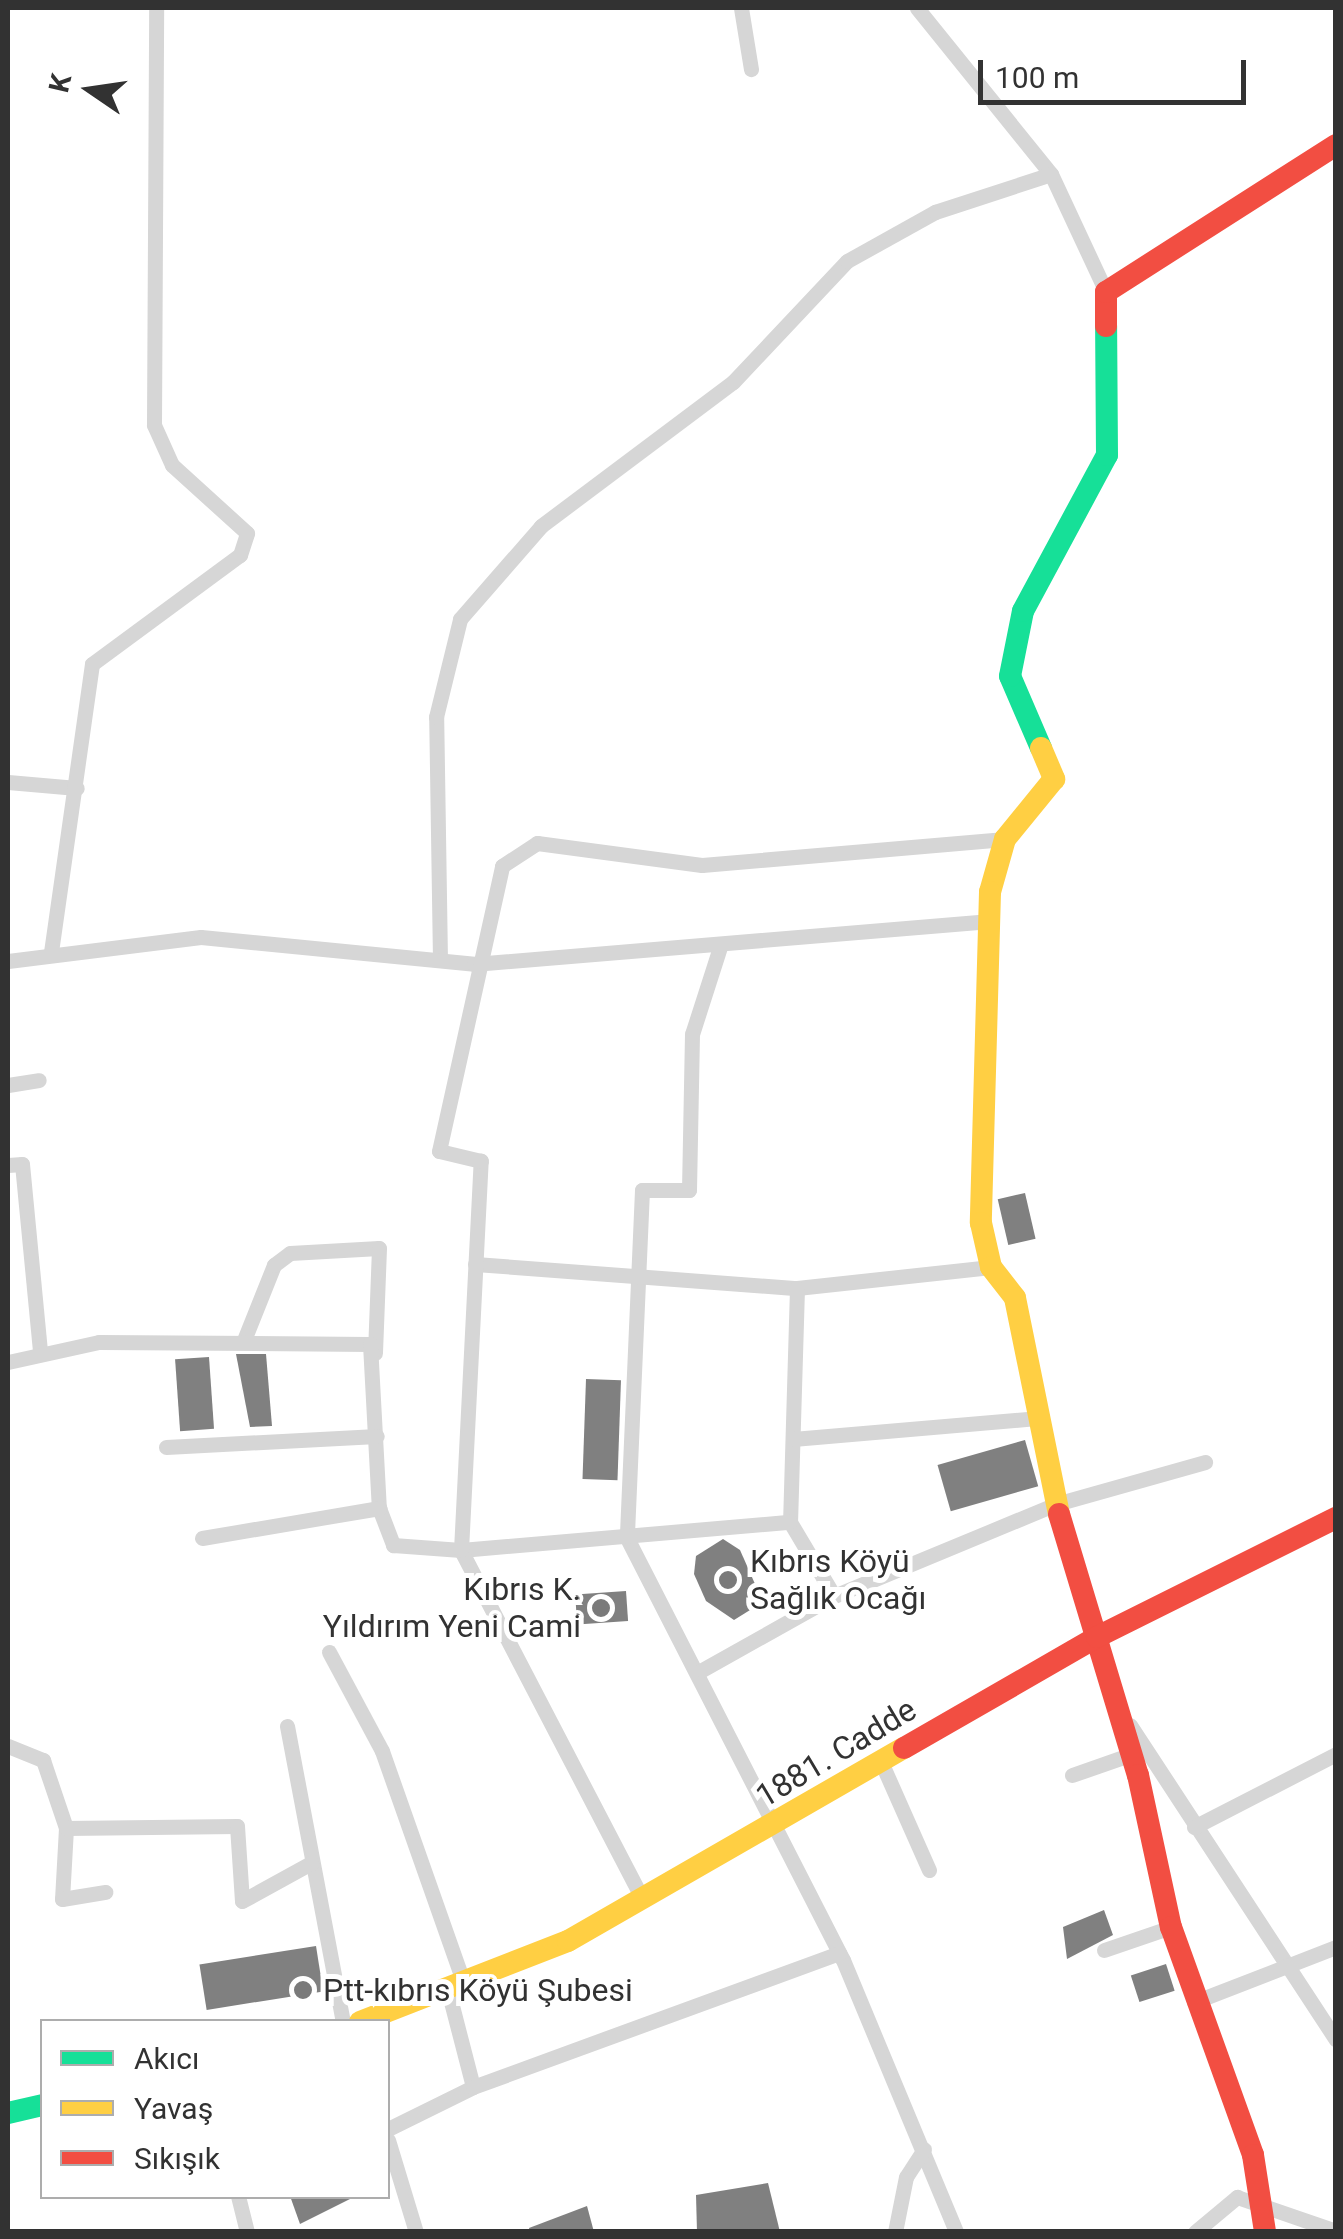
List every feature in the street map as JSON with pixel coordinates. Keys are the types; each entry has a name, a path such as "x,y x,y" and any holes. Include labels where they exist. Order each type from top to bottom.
{"street":[{"path":"51,952 92,664 240,555 247,533 172,465 154,425 156,8"},
{"path":"741,8 751,68"},
{"path":"917,8 1051,174 1106,292 1108,455 1022,611 1010,676 1054,779 1005,839 992,866 981,1223 991,1267 1016,1298 1056,1504 1132,1754 1171,1928 1194,2002 1253,2155 1265,2232"},
{"path":"1106,292 1336,145"},
{"path":"440,960 436,716 460,619 541,526 733,382 847,262 935,212 1051,174"},
{"path":"8,782 77,788"},
{"path":"644,1900 461,1550 481,1161 439,1152 474,964 502,866 538,843 702,865 1005,839"},
{"path":"8,961 51,952 201,937 474,964 720,947 990,920"},
{"path":"720,947 692,1034 689,1190 642,1190 628,1538 702,1670 839,1953 956,2232"},
{"path":"8,1084 40,1080"},
{"path":"8,1165 22,1164 40,1350"},
{"path":"244,1340 274,1265 290,1253 379,1248 375,1357 379,1508 392,1546 461,1550 790,1522"},
{"path":"474,1264 797,1288 991,1267"},
{"path":"797,1288 790,1522 834,1596"},
{"path":"8,1362 40,1350 354,1338 375,1357"},
{"path":"793,1438 1038,1418"},
{"path":"166,1447 377,1436"},
{"path":"702,1670 834,1596 1056,1504 1205,1462"},
{"path":"202,1538 379,1508"},
{"name":"1881. Cadde","path":"371,2019 457,1991 644,1900 1096,1637 1336,1518"},
{"path":"329,1652 382,1751 457,1991 473,2087"},
{"path":"1118,1707 1286,1970 1336,2040"},
{"path":"287,1726 343,2019"},
{"path":"8,1746 43,1760 66,1828 62,1900 105,1892"},
{"path":"1072,1775 1132,1754"},
{"path":"1194,1827 1336,1754"},
{"path":"882,1764 929,1870"},
{"path":"66,1828 237,1826 242,1901 311,1863"},
{"path":"1104,1950 1171,1928"},
{"path":"1194,2002 1286,1970 1336,1946"},
{"path":"390,2128 473,2087 839,1953"},
{"path":"8,2113 40,2105"},
{"path":"390,2147 416,2232"},
{"path":"895,2232 906,2177 924,2149"},
{"path":"1195,2232 1237,2197 1336,2231"},
{"path":"239,2199 247,2232"}],"building":[{"path":"1025,1193 1036,1239 1008,1245 998,1199"},
{"path":"236,1354 266,1354 272,1426 250,1427"},
{"path":"209,1357 214,1429 180,1431 175,1359"},
{"path":"586,1379 621,1380 617,1480 583,1479"},
{"path":"1025,1440 1038,1486 951,1511 938,1465"},
{"name":"Kıbrıs Köyü Sağlık Ocağı","path":"723,1539 740,1550 763,1602 734,1620 706,1601 694,1574 696,1556"},
{"name":"Kıbrıs K. Yıldırım Yeni Cami","path":"626,1591 628,1621 577,1624 575,1595"},
{"path":"1104,1910 1113,1935 1067,1959 1063,1927"},
{"path":"316,1946 323,1991 207,2010 199,1964"},
{"path":"1166,1964 1175,1991 1139,2002 1131,1975"},
{"path":"768,2183 780,2232 697,2232 696,2195"},
{"path":"291,2199 350,2199 300,2224"},
{"path":"587,2206 594,2232 530,2232 529,2228"}],"traffic: fast":[{"path":"1041,748 1010,676 1023,611 1107,455 1106,326"},
{"path":"8,2113 40,2105"}],"traffic: slow":[{"path":"1041,748 1054,779 1005,839 990,892 981,1223 991,1267 1015,1298 1059,1514"},
{"path":"368,2019 568,1941 904,1748"}],"traffic: jam":[{"path":"1106,326 1106,292 1336,145"},
{"path":"1059,1514 1138,1775 1171,1927 1253,2155 1265,2232"},
{"path":"904,1748 1097,1637 1336,1518"}],"place":[{"name":"Kıbrıs Köyü Sağlık Ocağı","path":"728,1580"},
{"name":"Kıbrıs K. Yıldırım Yeni Cami","path":"601,1608"},
{"name":"Ptt-kıbrıs Köyü Şubesi","path":"303,1990"}]}
